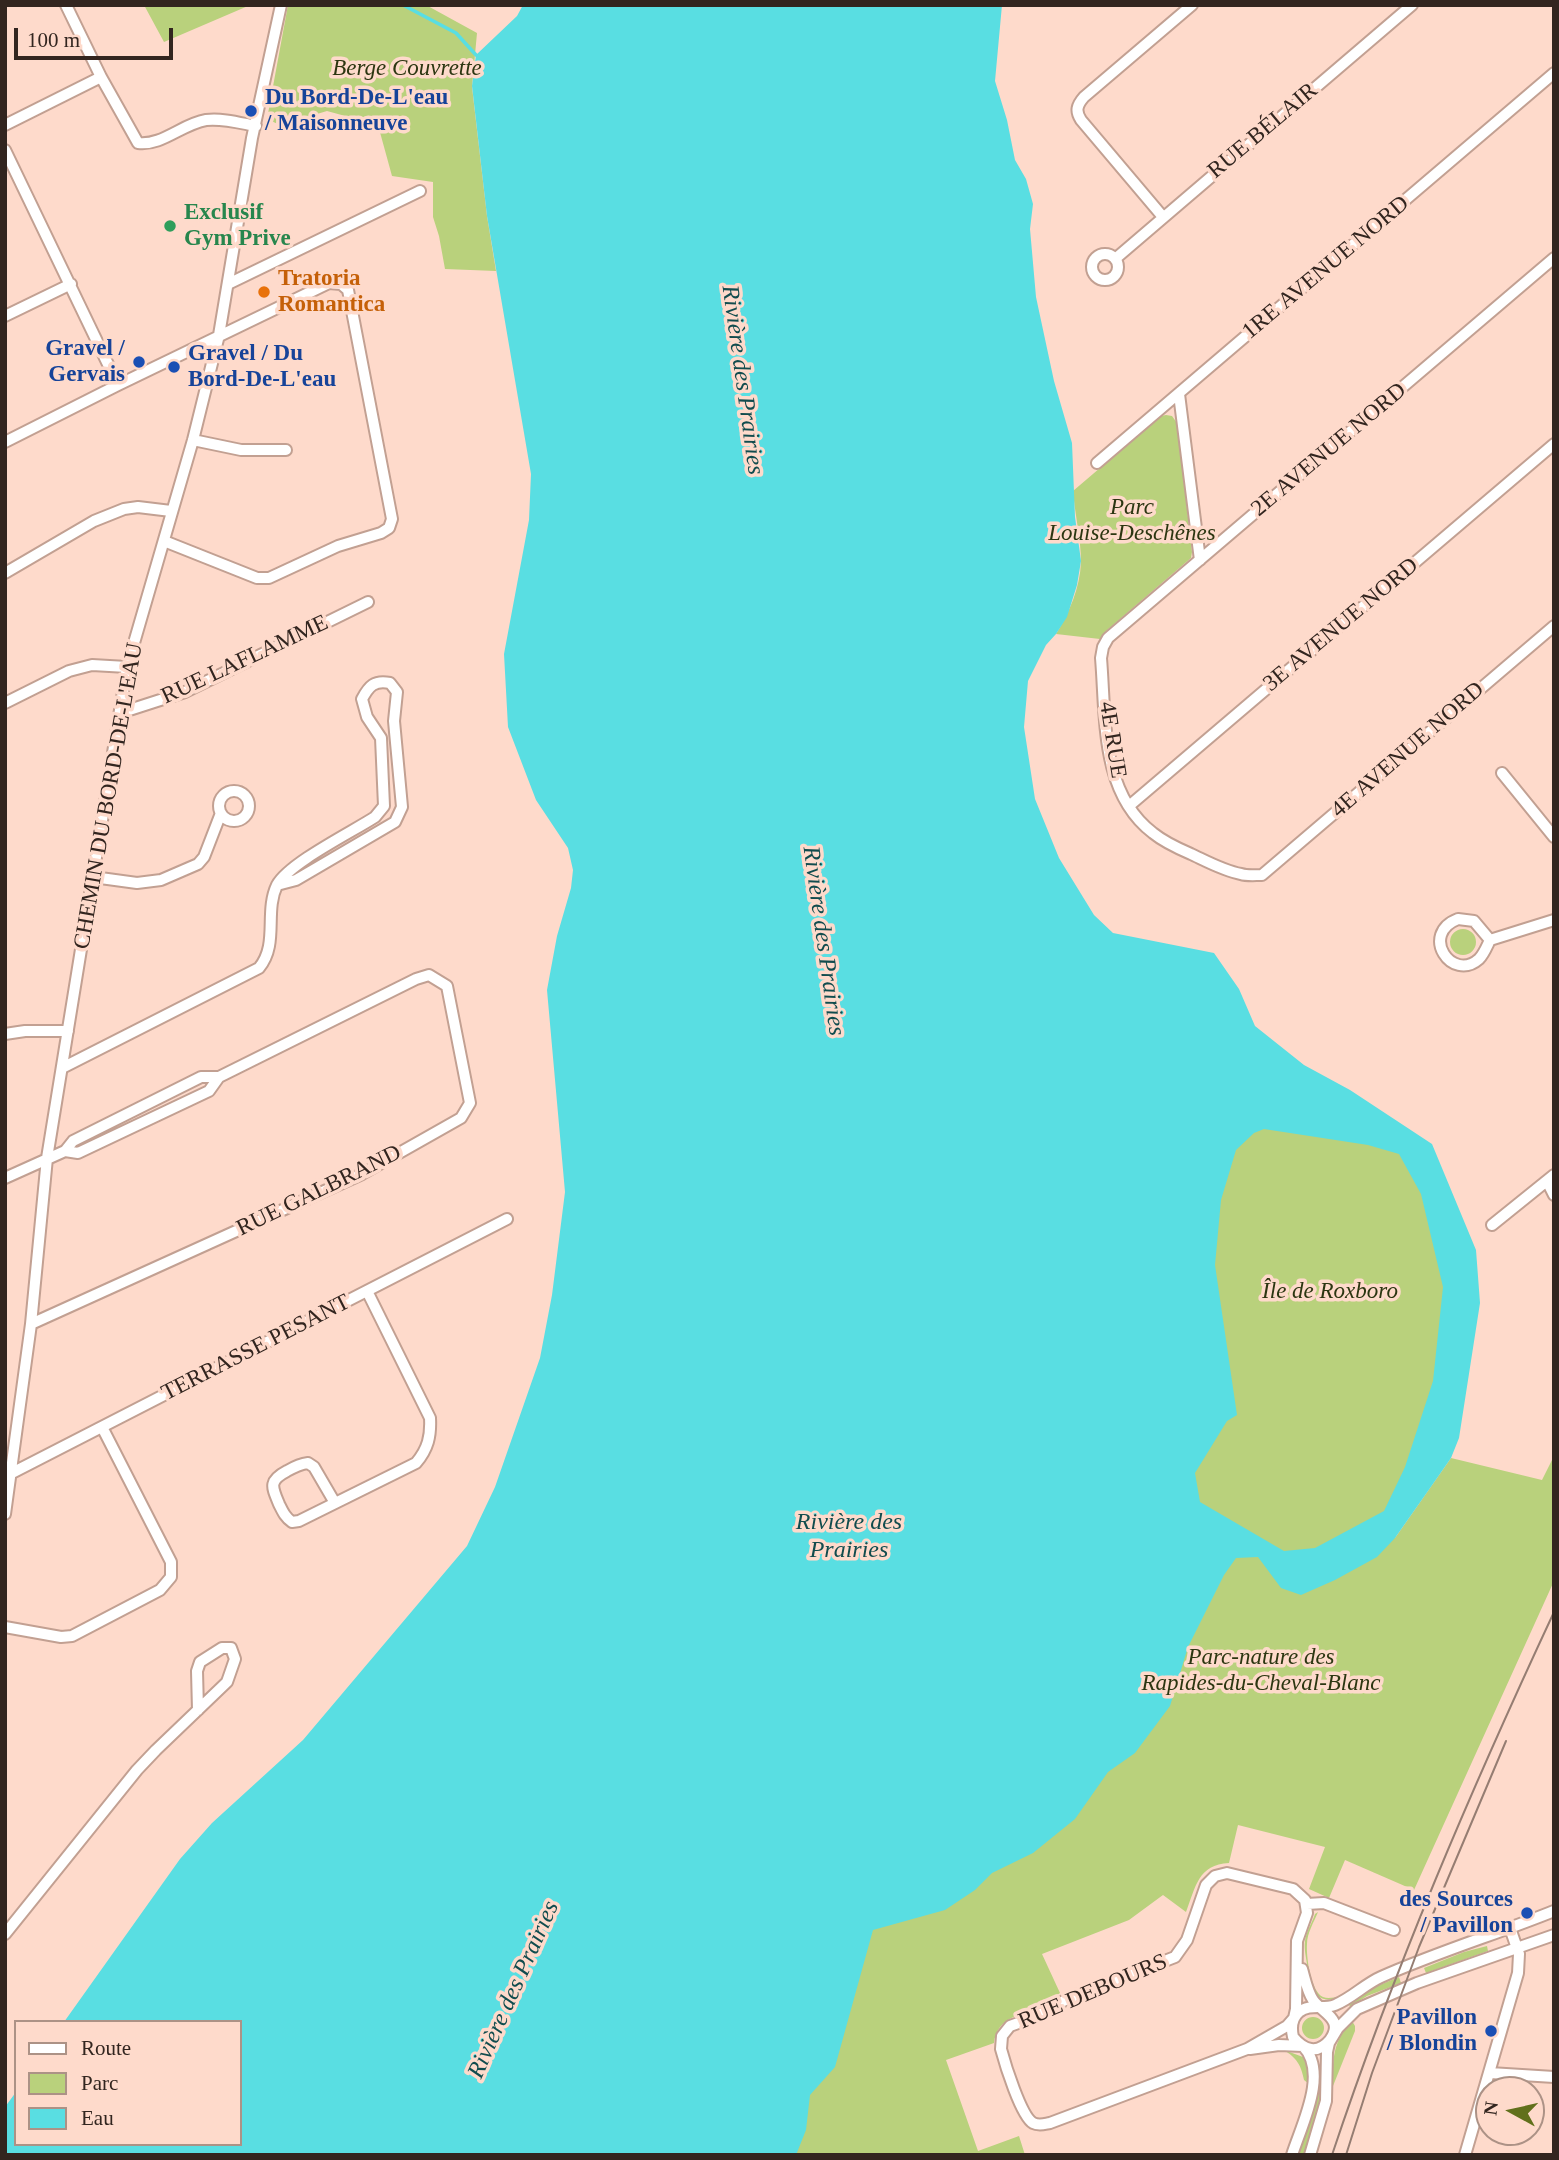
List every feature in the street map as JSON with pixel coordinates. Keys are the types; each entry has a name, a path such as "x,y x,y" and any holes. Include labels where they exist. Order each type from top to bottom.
{"street":[{"path":"66,5 138,143 148,145 204,121 221,120 256,127"},
{"name":"CHEMIN DU BORD-DE-L'EAU","path":"5,1514 8,1475 31,1324 47,1158 127,667 219,335 252,138 281,5"},
{"path":"1163,217 1081,120 1077,106 1084,97 1192,5"},
{"name":"RUE BÉLAIR","path":"1115,259 1412,5"},
{"name":"1RE AVENUE NORD","path":"1097,463 1554,73"},
{"path":"5,125 102,77"},
{"path":"5,150 118,384"},
{"path":"228,284 420,191"},
{"name":"2E AVENUE NORD","path":"1105,642 1554,258"},
{"path":"5,442 118,384 329,283 341,284 348,290 392,519 389,528 338,546 269,578 257,578 164,541"},
{"path":"5,316 71,284"},
{"path":"1179,394 1200,560"},
{"path":"192,440 241,450 286,450"},
{"name":"3E AVENUE NORD","path":"1129,806 1554,444"},
{"path":"5,573 94,522 124,509 171,511"},
{"name":"RUE LAFLAMME","path":"120,713 185,692 368,602"},
{"name":"4E AVENUE NORD","path":"1262,875 1554,626"},
{"name":"4E RUE","path":"1105,642 1101,658 1109,753 1114,777 1139,821 1164,841 1207,862 1241,874 1262,875"},
{"path":"5,703 69,671 92,665 127,667"},
{"path":"62,1068 258,968 266,959 270,948 272,902 277,886 289,870 375,817 384,806 382,738 368,717 362,699 370,685 380,681 390,683 397,692 394,721 402,807 396,822 296,880 277,886"},
{"path":"1502,773 1554,837"},
{"path":"384,806 401,813"},
{"path":"93,877 136,883 161,880 198,864 204,857 221,813"},
{"path":"1490,940 1474,922 1458,919 1445,928 1440,942 1444,956 1464,965 1477,960 1490,940 1554,920"},
{"name":"RUE GALBRAND","path":"31,1324 362,1174 461,1118 470,1103 447,986 429,975 416,979 219,1077 201,1077 73,1141 65,1151 47,1158"},
{"path":"5,1034 68,1031"},
{"path":"5,1178 47,1158"},
{"path":"1492,1225 1550,1178 1554,1195"},
{"name":"TERRASSE PESANT","path":"8,1475 507,1219"},
{"path":"335,1503 314,1467 308,1463 276,1477 273,1484 285,1517 292,1522 335,1503 416,1463 423,1455 431,1435 430,1418 367,1290"},
{"path":"5,1627 61,1637 72,1636 160,1590 171,1577 171,1562 102,1427"},
{"path":"5,1934 156,1749 198,1710 227,1682 235,1658 231,1648 222,1648 200,1662 197,1671 198,1710"},
{"name":"RUE DEBOURS","path":"1247,2049 1050,2123 1036,2124 1028,2119 1001,2049 1002,2036 1010,2026 1035,2017 1069,1998 1175,1957 1185,1945 1206,1885 1219,1874 1233,1874 1293,1889 1303,1896 1307,1904"},
{"path":"1292,2155 1313,2087 1311,2061 1292,2032 1297,2002 1298,1938 1307,1913 1307,1904 1324,1903 1394,1930"},
{"path":"1247,2049 1283,2028 1305,2008 1334,2006 1367,1984 1393,1972 1554,1911"},
{"path":"1465,2155 1517,1979 1517,1948 1510,1928"},
{"path":"1247,2049 1284,2045 1318,2049 1325,2045 1352,2014 1369,2003 1554,1936"},
{"path":"1298,1956 1308,1992 1320,2007 1328,2012 1334,2026 1327,2052 1325,2101 1310,2155"},
{"path":"1490,2073 1554,2077"}],"green space":[{"path":"144,5 274,5 248,6 164,42"},
{"name":"Berge Couvrette","path":"288,5 426,5 477,33 472,87 496,271 445,269 433,217 433,182 392,176 378,125 327,111 280,125 267,119"},
{"name":"Parc Louise-Deschênes","path":"1161,416 1172,416 1177,423 1191,558 1100,639 1056,634 1073,600 1080,572 1080,545 1073,491"},
{"path":"1463,929 1472,933 1476,942 1472,951 1463,955 1454,951 1450,942 1454,933"},
{"name":"Parc-nature des Rapides-du-Cheval-Blanc","path":"1191,1094 1408,1142 1460,1267 1451,1396 1395,1538 1451,1458 1542,1480 1554,1456 1554,1581 1414,1890 1345,1860 1329,1898 1309,1889 1325,1847 1238,1825 1229,1863 1204,1873 1186,1912 1163,1895 1129,1920 1042,1954 1060,1993 1040,2006 1005,2022 996,2034 994,2043 946,2060 978,2151 1019,2136 1025,2155 655,2155"},
{"path":"1318,1912 1307,1940 1308,1965 1319,1994 1325,1998 1340,1997 1331,1999 1324,1999 1315,1992 1310,1979 1306,1956 1306,1938"},
{"path":"1487,1946 1488,1951 1426,1973 1424,1968 1464,1952"},
{"path":"1399,1977 1401,1983 1367,1996 1350,2007 1349,2004 1370,1989"},
{"path":"1313,2017 1321,2020 1324,2028 1321,2036 1313,2039 1305,2036 1302,2028 1305,2020"},
{"path":"1352,2021 1355,2031 1333,2086 1337,2043"},
{"path":"1284,2050 1303,2057 1309,2084 1304,2080 1297,2062"},
{"path":"1318,2089 1323,2090 1304,2155 1298,2155"}],"water":[{"name":"Rivière des Prairies","path":"523,5 1002,5 995,81 1015,160 1026,179 1033,204 1030,229 1036,297 1054,381 1072,443 1075,517 1081,561 1067,617 1046,645 1028,681 1024,727 1035,799 1059,858 1094,915 1113,933 1214,953 1239,989 1255,1026 1304,1065 1350,1090 1432,1144 1476,1250 1480,1303 1459,1438 1451,1458 1395,1538 1377,1557 1335,1580 1301,1595 1281,1588 1258,1557 1236,1558 1224,1575 1188,1647 1170,1706 1135,1753 1108,1772 1075,1819 1033,1853 992,1873 975,1890 945,1910 873,1930 835,2067 810,2095 806,2130 796,2155 5,2155 5,2107 14,2095 14,2146 242,2146 242,2020 65,2020 180,1859 212,1823 303,1740 467,1546 495,1487 540,1358 552,1295 565,1192 547,990 573,870 568,848 536,800 508,727 504,654 529,520 531,474 487,216 472,86 476,55 517,16","holes":["1264,1129 1368,1145 1399,1154 1421,1194 1443,1287 1433,1381 1405,1467 1384,1511 1315,1548 1284,1551 1200,1502 1195,1473 1227,1421 1237,1415 1215,1265 1221,1200 1236,1150 1254,1133"]}],"waterway":[{"path":"403,5 456,33 476,55"}],"tram line":[{"path":"1332,2155 1381,2017 1435,1881 1554,1612"},
{"path":"1346,2155 1372,2073 1419,1947 1506,1741"}],"place":[{"name":"Du Bord-De-L'eau / Maisonneuve","path":"251,111"},
{"name":"Exclusif Gym Prive","path":"170,226"},
{"name":"Tratoria Romantica","path":"264,292"},
{"name":"Gravel / Gervais","path":"139,362"},
{"name":"Gravel / Du Bord-De-L'eau","path":"174,367"},
{"name":"des Sources / Pavillon","path":"1527,1913"},
{"name":"Pavillon / Blondin","path":"1491,2031"}],"park label":[{"name":"Île de Roxboro","path":"1330,1292"}]}
